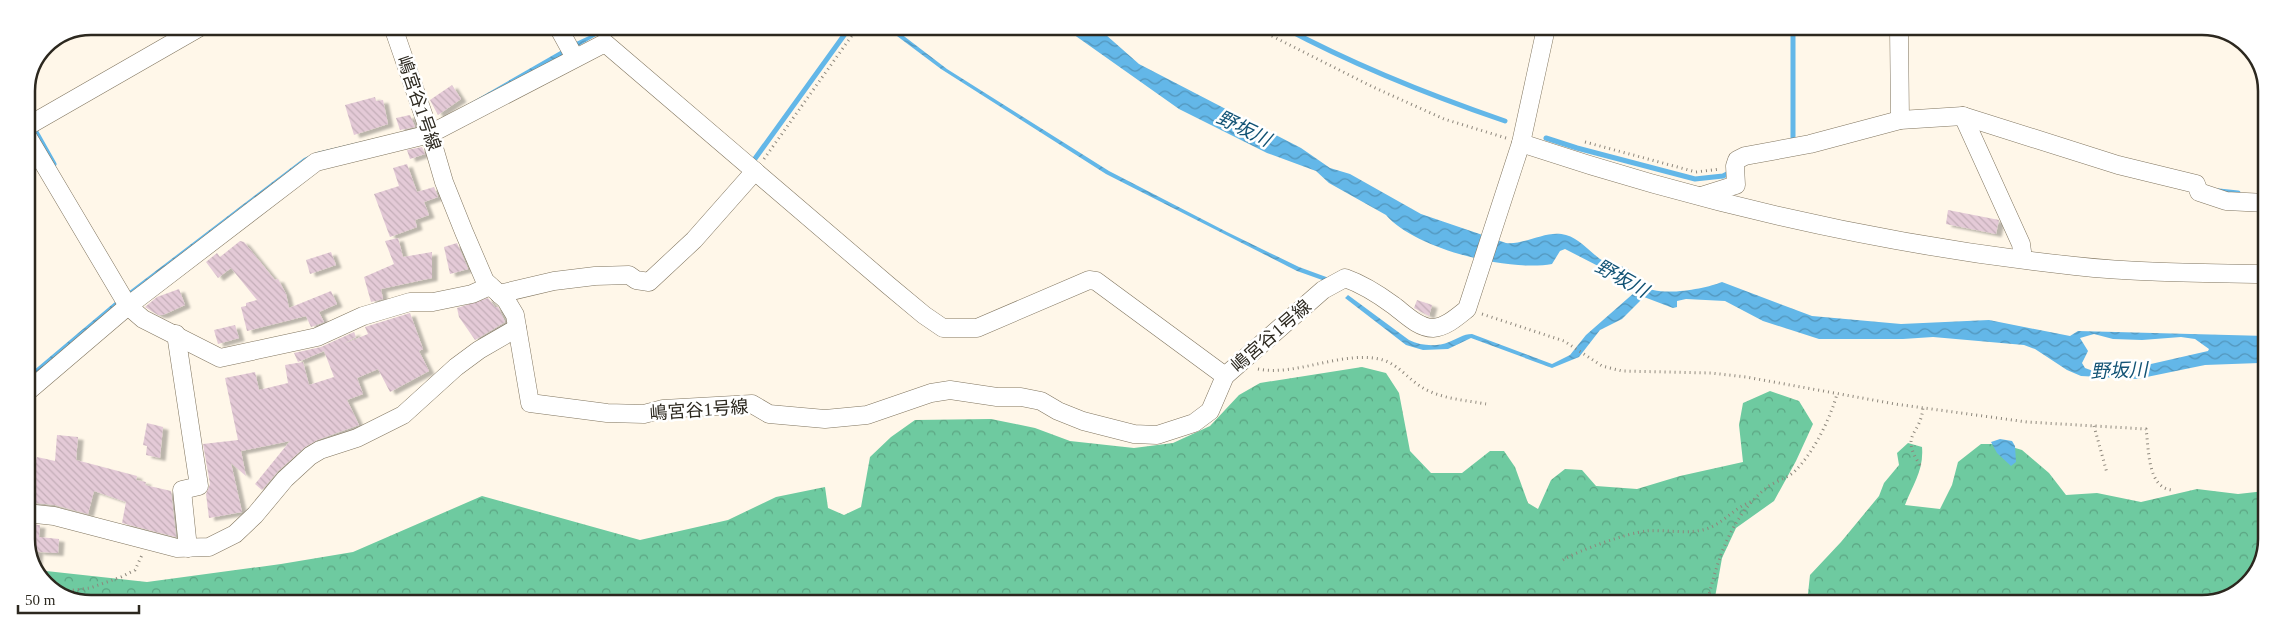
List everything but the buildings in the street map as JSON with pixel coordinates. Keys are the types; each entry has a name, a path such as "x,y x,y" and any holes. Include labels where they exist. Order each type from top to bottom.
{"street":[{"path":"35,122 186,35"},
{"name":"嶋宮谷1号線","path":"396,35 430,134 444,182 484,281 494,290 515,316 530,403 607,413 644,414 663,409 752,404 769,414 805,418 839,418 868,415 931,393 950,390 1021,397 1040,402 1083,421 1134,434 1156,435 1194,423 1210,411 1225,376 1324,290 1345,278 1368,289 1414,321 1433,328 1450,322 1467,309"},
{"path":"562,35 575,58"},
{"path":"1467,309 1521,143 1544,35"},
{"path":"1899,35 1900,120"},
{"path":"35,385 128,306 316,162 430,134 605,43 924,315 943,328 977,328 1089,280 1096,281 1225,376"},
{"path":"1700,196 1736,185 1735,166 1737,160 1745,156 1810,144 1900,120 1963,116 2118,164 2196,184 2198,192 2226,200 2258,202"},
{"path":"1963,116 2021,244 2023,259"},
{"path":"1521,143 1582,164 1757,212 1924,245 2076,266 2258,274"},
{"path":"35,149 128,306 143,319 176,334 220,358 317,336 363,316 410,302 433,302 494,290 595,276 629,275 636,280 649,282 694,240 755,171"},
{"path":"35,514 54,516 177,548 209,547 230,538 255,515 285,479 310,456 320,450 357,438 403,415 456,367 479,350 517,328"},
{"path":"176,334 199,486 182,490 188,548"}],"path":[{"path":"755,171 852,35"},
{"path":"1270,35 1373,87 1444,119 1521,143"},
{"path":"1585,142 1696,172 1721,169 1737,160"},
{"path":"1467,309 1564,341 1602,366 1622,372 1711,373 2027,422 2146,428 2153,476 2158,484 2172,490"},
{"path":"1241,362 1259,370 1362,358 1382,360 1394,365 1423,388 1440,395 1486,404"},
{"path":"1709,595 1722,548 1755,500 1766,488 1795,471 1831,416 1837,394"},
{"path":"1920,465 1910,452 1911,438 1922,418 1923,407"},
{"path":"2094,426 2108,473"},
{"path":"1563,560 1575,553 1645,531 1689,532 1711,527 1740,505 1755,500"},
{"path":"70,590 90,588 135,570 150,542"}],"green space":[{"path":"1362,367 1386,373 1399,393 1410,451 1431,473 1462,473 1490,451 1504,451 1515,467 1528,503 1538,509 1551,480 1565,469 1582,470 1596,486 1637,489 1680,476 1743,462 1739,425 1743,403 1770,391 1799,401 1813,424 1796,461 1774,501 1736,528 1722,558 1715,595 84,595 60,586 46,571 147,582 353,552 482,496 640,540 728,520 776,497 825,487 828,508 844,515 861,507 870,457 891,437 915,420 991,419 1035,428 1070,441 1134,448 1173,443 1210,426 1239,395 1260,383"},
{"path":"1908,443 1922,447 1920,470 1905,505 1940,509 1952,485 1958,462 1981,444 2002,444 2022,450 2049,473 2066,495 2097,493 2141,502 2197,489 2238,494 2258,492 2258,546 2252,564 2244,576 2230,587 2213,594 1808,595 1810,575 1841,542 1879,496 1884,483 1899,465 1897,453"}],"water":[{"path":"591,35 601,35 596,36 442,124 319,155 35,376 35,369 115,302 304,158 317,152 414,129 442,119"},
{"path":"896,35 902,35 947,69 1109,171 1227,232 1299,267 1329,278 1325,281 1297,271 1106,174 941,69"},
{"name":"野坂川","path":"1074,35 1106,35 1139,64 1301,148 1330,168 1350,174 1421,214 1506,243 1521,242 1551,234 1566,235 1580,242 1603,261 1629,270 1641,285 1649,289 1670,292 1682,291 1722,282 1812,316 1901,324 1989,320 2070,336 2078,331 2258,336 2258,363 2205,365 2137,379 2081,376 2067,370 2035,349 2024,345 1933,337 1819,339 1763,321 1725,301 1686,299 1677,301 1677,307 1673,308 1644,297 1622,319 1600,330 1579,357 1552,368 1471,338 1448,349 1423,350 1406,345 1345,298 1348,295 1409,340 1419,344 1439,345 1472,334 1552,364 1570,355 1586,335 1635,292 1602,268 1565,249 1560,251 1552,264 1534,266 1488,261 1440,248 1418,238 1400,227 1386,215 1329,183 1316,171 1267,153 1179,109","holes":["2094,334 2113,339 2142,340 2181,337 2195,339 2209,349 2208,351 2129,369 2093,371 2085,368 2082,363 2088,351 2080,338"]},
{"path":"2000,439 2012,441 2015,446 2016,462 2011,466 1997,453 1991,442"}],"waterway":[{"path":"754,160 844,35"},
{"path":"1298,35 1392,78 1448,101 1505,121"},
{"path":"1793,35 1793,142"},
{"path":"36,132 54,164"},
{"path":"1546,138 1695,179 1723,176 1731,172"},
{"path":"2219,191 2238,193"}]}
